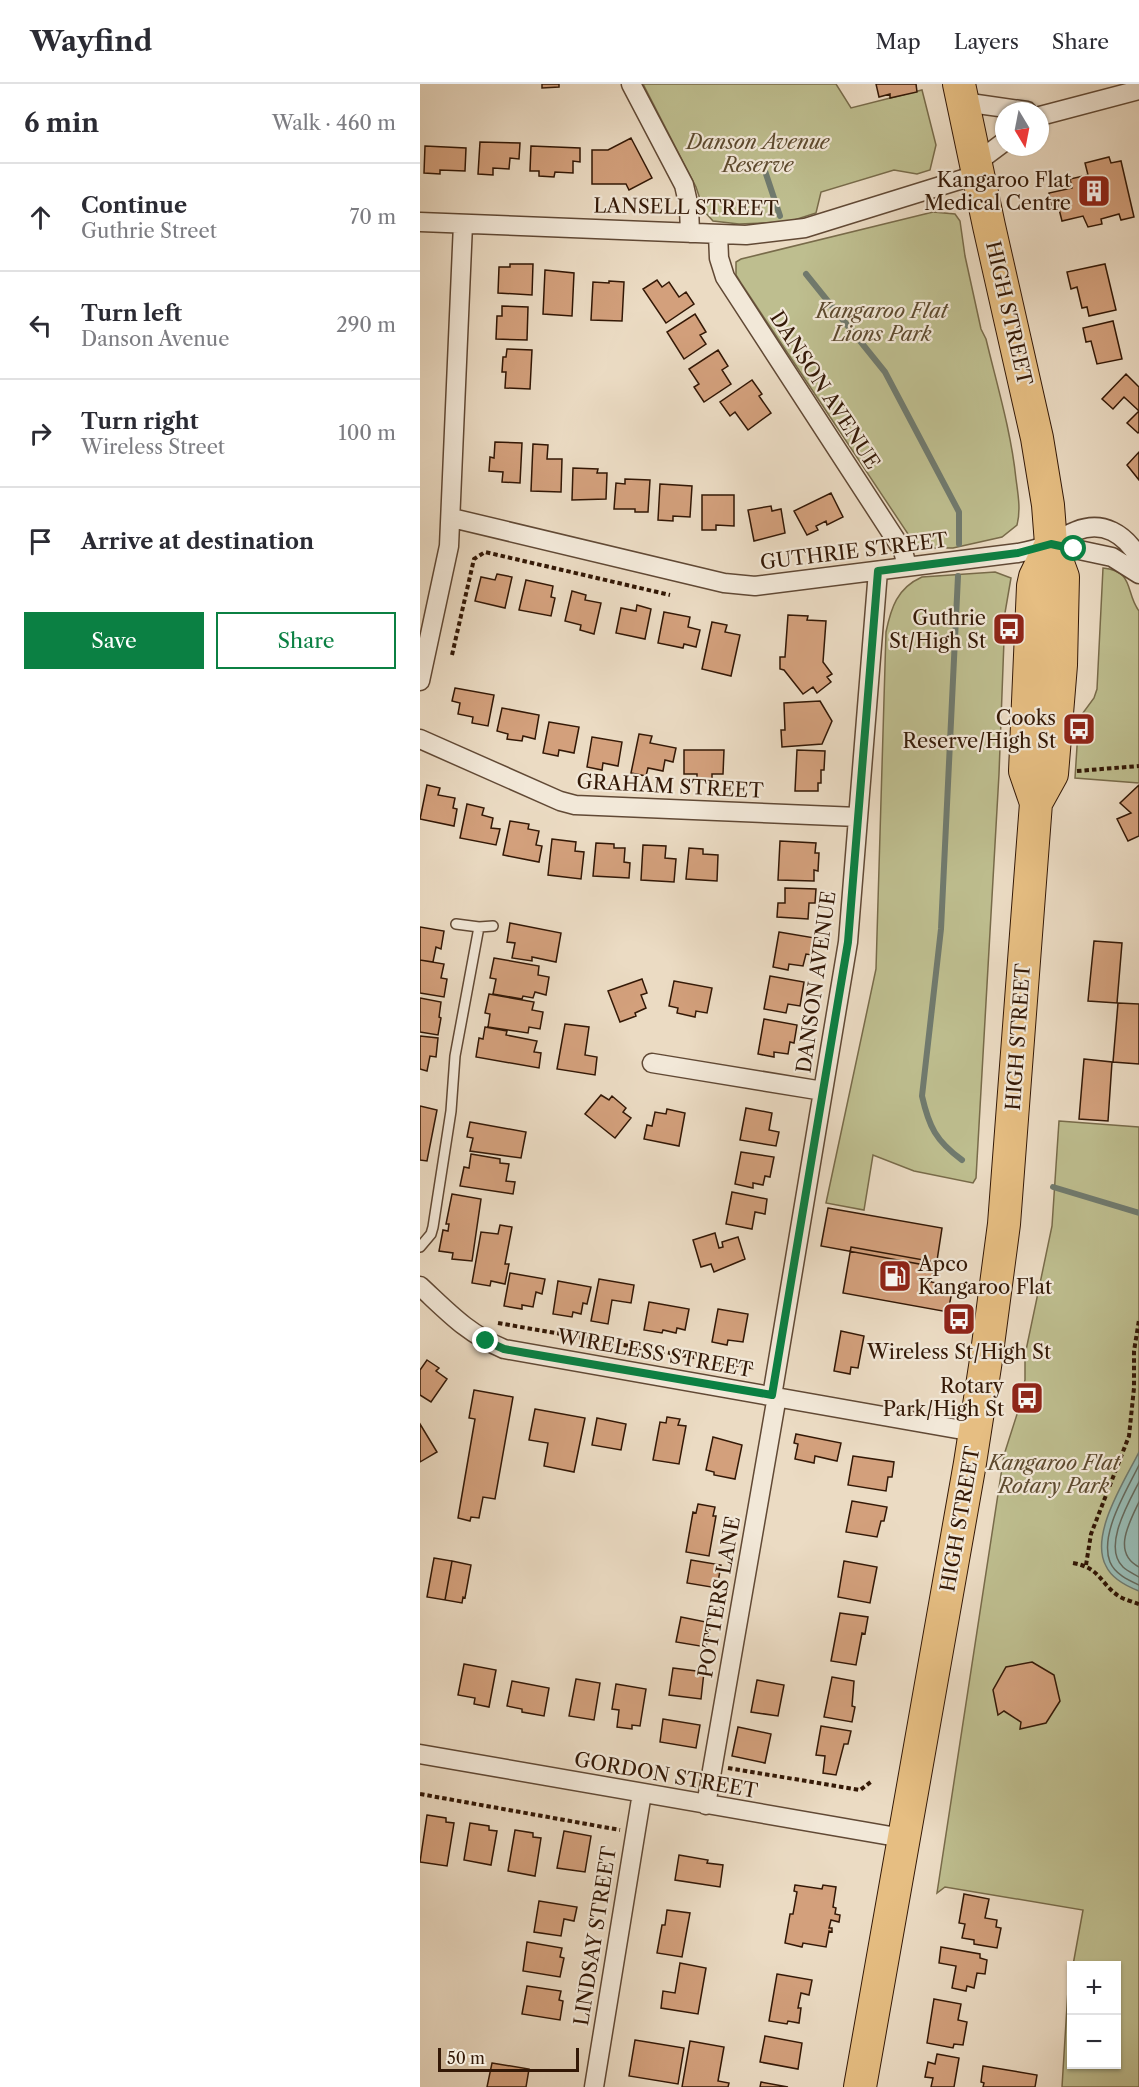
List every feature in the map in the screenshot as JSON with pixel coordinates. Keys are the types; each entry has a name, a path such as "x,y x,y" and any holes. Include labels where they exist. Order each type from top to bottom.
{"highway":[{"name":"HIGH STREET","path":"860,2087 974,1432 996,1289 1004,1224 1036,803 1025,771 1033,586 1051,544 1048,504 1037,438 961,93"}],"street":[{"path":"631,84 684,185 689,207 690,233"},
{"path":"1049,110 1139,90"},
{"path":"961,93 996,102"},
{"name":"LANSELL STREET","path":"420,222 768,234 805,228 978,169 995,151"},
{"path":"420,681 445,568 452,518 463,224"},
{"name":"DANSON AVENUE","path":"718,234 719,260 725,277 900,545 907,566"},
{"name":"GUTHRIE STREET","path":"452,518 738,585 775,585 1018,553 1051,544"},
{"path":"1051,544 1077,530 1107,528 1123,537 1139,558"},
{"path":"1051,544 1112,557 1139,574"},
{"name":"DANSON AVENUE","path":"775,1396 848,942 878,571"},
{"name":"GRAHAM STREET","path":"420,739 560,801 575,805 858,817"},
{"path":"652,1063 823,1091"},
{"name":"WIRELESS STREET","path":"420,1286 469,1331 504,1349 974,1432"},
{"name":"POTTERS LANE","path":"706,1805 775,1396"},
{"name":"GORDON STREET","path":"420,1754 891,1836 904,1841"},
{"name":"LINDSAY STREET","path":"594,2087 642,1793"}],"lane":[{"path":"456,924 493,927"},
{"path":"420,1247 431,1234 433,1227 451,1112 455,1056 479,927"}],"path":[{"path":"452,655 474,558 485,552 670,595"},
{"path":"1072,771 1139,766"},
{"path":"1086,1565 1091,1534 1130,1436 1134,1351 1139,1320"},
{"path":"498,1323 756,1368"},
{"path":"1073,1563 1086,1565 1122,1598 1139,1604"},
{"path":"727,1768 860,1790 873,1781"},
{"path":"420,1794 621,1830"}],"green space":[{"name":"Danson Avenue Reserve","path":"643,84 836,84 851,108 922,90 936,145 930,170 917,174 894,170 821,192 816,213 788,222 739,224 713,221 704,211 696,187"},
{"name":"Kangaroo Flat Lions Park","path":"933,212 955,214 960,221 981,329 986,339 1007,426 1019,502 1017,525 1002,537 953,548 924,548 914,543 736,275 736,262 741,259"},
{"path":"1103,568 1120,573 1125,578 1139,611 1139,783 1075,778 1078,731 1087,731 1088,717 1080,717 1094,698 1097,689"},
{"path":"995,572 1011,578 1001,636 1004,640 999,774 976,1178 973,1183 914,1171 873,1155 864,1210 826,1203 876,969 888,623 896,600 901,593 922,577"},
{"name":"Kangaroo Flat Rotary Park","path":"1059,1121 1139,1127 1139,2087 1062,2087 1067,2006 1067,2069 1121,2069 1121,1961 1074,1961 1083,1910 945,1887 937,1893 1004,1455 1019,1408 1026,1409 1029,1393 1022,1392 1025,1380 1025,1355 1052,1226"}],"water":[{"path":"1139,1452 1139,1591 1112,1575 1102,1553 1102,1539 1111,1508"}],"building":[{"path":"542,84 559,84 559,87 542,88"},
{"path":"876,84 916,84 917,92 890,98 890,94 879,97"},
{"path":"631,138 652,178 629,190 626,184 592,184 592,150 608,150"},
{"path":"480,142 520,143 519,159 510,158 509,169 493,168 493,175 478,174"},
{"path":"425,146 466,148 465,171 440,170 440,174 424,173"},
{"path":"531,146 580,148 580,162 573,161 573,173 555,172 554,177 539,176 539,171 530,171"},
{"name":"Kangaroo Flat Medical Centre","path":"1109,157 1111,163 1121,161 1134,217 1121,220 1119,214 1101,219 1102,224 1088,227 1083,216 1062,221 1058,205 1052,207 1049,193 1072,188 1070,179 1088,175 1085,163"},
{"path":"510,264 533,264 532,295 498,293 499,267 510,267"},
{"path":"1105,264 1116,310 1089,316 1087,307 1082,308 1077,287 1071,289 1067,272"},
{"path":"545,270 574,273 572,316 543,314"},
{"path":"657,280 662,287 669,282 679,297 686,292 694,304 666,323 643,289"},
{"path":"609,281 624,282 622,321 591,320 593,282 609,283"},
{"path":"502,306 528,307 527,340 496,339 497,316 502,316"},
{"path":"695,314 706,332 700,335 706,344 684,359 667,332"},
{"path":"1113,321 1122,359 1097,364 1091,341 1086,342 1083,328"},
{"path":"507,349 532,350 530,389 505,388 506,372 502,372 503,357 506,357"},
{"path":"718,350 728,366 722,370 731,384 704,402 694,387 699,384 689,369"},
{"path":"1126,374 1139,387 1139,411 1124,397 1113,409 1102,399"},
{"path":"752,380 762,394 759,396 771,413 748,430 735,412 730,416 720,402"},
{"path":"1139,411 1139,432 1138,433 1127,423"},
{"path":"495,442 522,443 520,483 502,482 503,472 489,471 490,457 494,458"},
{"path":"533,444 548,445 547,459 562,459 561,492 531,491"},
{"path":"1139,452 1139,480 1127,465"},
{"path":"573,468 598,469 597,473 607,473 606,499 572,500"},
{"path":"625,479 650,480 648,512 635,512 635,509 614,509 616,483 625,484"},
{"path":"660,484 692,486 690,517 673,516 673,521 658,520"},
{"path":"831,493 843,517 827,525 826,521 816,526 818,530 807,535 794,511"},
{"path":"702,495 734,495 734,526 716,525 716,530 702,530"},
{"path":"771,506 772,511 781,509 785,533 754,541 748,510"},
{"path":"497,574 512,577 505,608 475,601 481,577 495,580"},
{"path":"526,580 553,586 551,597 555,598 551,616 519,610"},
{"path":"572,591 586,595 585,600 601,603 594,634 580,630 581,625 565,621"},
{"path":"637,605 651,609 645,639 616,633 621,608 636,611"},
{"path":"664,612 690,617 688,627 700,630 696,647 684,644 683,648 658,643"},
{"path":"788,615 808,616 807,620 826,621 823,662 832,674 827,677 831,682 817,693 813,687 803,694 784,670 780,669 780,657 785,657"},
{"path":"712,622 727,625 725,632 740,635 731,676 702,669"},
{"path":"455,688 494,695 488,726 472,723 473,717 458,714 460,703 452,701"},
{"path":"820,701 832,721 822,744 782,747 781,730 785,730 784,703"},
{"path":"502,708 539,715 535,739 523,736 522,741 507,739 508,734 497,731"},
{"path":"549,722 579,727 574,753 559,750 558,756 543,753"},
{"path":"639,734 652,736 650,743 676,748 673,762 665,760 663,771 648,768 646,776 631,773"},
{"path":"592,737 622,742 618,766 603,763 602,770 587,767"},
{"path":"684,750 724,750 723,774 712,774 712,780 697,780 697,774 684,774"},
{"path":"797,750 825,751 824,770 821,770 821,783 818,783 818,791 795,791"},
{"path":"427,785 440,788 438,795 455,798 453,808 457,809 454,826 420,819"},
{"path":"1139,785 1139,836 1128,841 1117,819 1131,813 1120,803"},
{"path":"467,804 484,808 482,815 493,818 491,828 500,829 496,845 460,838"},
{"path":"510,821 529,824 528,829 539,831 536,845 542,846 539,862 503,855"},
{"path":"552,839 576,842 575,851 584,852 581,879 548,875"},
{"path":"780,841 816,843 815,853 819,853 818,871 814,870 814,881 778,880"},
{"path":"596,843 614,844 614,848 625,848 624,862 630,863 629,878 593,876"},
{"path":"643,845 666,846 665,858 676,859 674,882 641,880"},
{"path":"689,848 703,849 703,854 718,855 717,881 686,879"},
{"path":"785,888 816,889 815,903 809,903 808,919 777,917 778,903 785,903"},
{"path":"510,923 561,933 556,962 532,957 532,961 512,958 515,943 507,942"},
{"path":"420,927 444,931 441,949 436,947 433,962 420,960"},
{"path":"779,932 815,938 812,955 806,954 803,966 789,964 788,970 773,967"},
{"path":"1094,941 1122,943 1117,1003 1088,1001"},
{"path":"494,958 539,966 538,975 549,977 546,995 535,992 533,998 523,996 522,999 493,994 496,979 490,978"},
{"path":"420,960 444,964 441,978 447,979 444,997 420,993"},
{"path":"770,976 804,982 800,1006 788,1004 786,1013 764,1009"},
{"path":"642,979 647,993 641,995 646,1008 635,1013 636,1016 620,1022 608,991"},
{"path":"674,981 712,988 707,1013 696,1011 695,1017 677,1013 678,1008 669,1006"},
{"path":"489,994 534,1002 532,1010 543,1012 540,1029 529,1027 528,1033 488,1027 490,1014 485,1013"},
{"path":"420,998 441,1002 438,1035 420,1032"},
{"path":"1118,1003 1139,1004 1139,1064 1113,1062"},
{"path":"764,1019 797,1025 794,1043 790,1042 788,1054 774,1052 774,1057 758,1054"},
{"path":"565,1024 589,1027 585,1055 597,1057 595,1075 557,1069"},
{"path":"485,1027 507,1031 506,1035 537,1041 534,1052 541,1053 539,1068 476,1057 479,1038 483,1039"},
{"path":"420,1036 438,1038 436,1057 430,1056 427,1071 420,1069"},
{"path":"1084,1059 1112,1062 1108,1121 1079,1119"},
{"path":"601,1095 609,1100 612,1096 626,1108 623,1112 631,1118 615,1138 585,1114"},
{"path":"420,1106 437,1110 427,1161 420,1160"},
{"path":"746,1108 772,1113 769,1130 779,1132 776,1146 740,1140"},
{"path":"667,1109 685,1113 679,1146 644,1139 647,1125 652,1126 655,1112 666,1114"},
{"path":"470,1122 526,1132 521,1158 470,1151 473,1138 467,1137"},
{"path":"741,1152 774,1157 770,1177 765,1176 763,1185 753,1183 753,1188 735,1184"},
{"path":"471,1154 500,1159 500,1163 509,1164 506,1181 515,1182 513,1194 460,1186 464,1167 469,1168"},
{"path":"732,1192 767,1199 765,1214 755,1212 752,1229 726,1224"},
{"path":"452,1194 481,1199 472,1261 452,1259 453,1253 439,1251 443,1230 448,1231 449,1224 446,1224"},
{"path":"828,1208 942,1228 936,1267 821,1246"},
{"path":"500,1225 512,1227 505,1264 509,1264 505,1284 491,1281 490,1286 472,1283 481,1232 498,1234"},
{"path":"715,1233 719,1248 723,1247 722,1242 738,1237 745,1259 714,1272 711,1264 701,1267 693,1240"},
{"path":"851,1247 935,1262 931,1282 953,1286 948,1312 843,1293"},
{"path":"510,1273 545,1279 542,1294 536,1292 533,1307 522,1305 522,1309 504,1306"},
{"path":"599,1279 634,1285 631,1303 612,1300 608,1324 591,1321"},
{"path":"558,1281 591,1287 587,1304 583,1303 581,1314 573,1312 572,1317 553,1314"},
{"path":"649,1302 689,1309 685,1330 677,1328 676,1333 663,1330 662,1333 644,1330"},
{"path":"718,1309 748,1314 743,1342 728,1340 727,1345 712,1342"},
{"path":"841,1331 864,1336 858,1368 851,1367 850,1374 834,1371"},
{"path":"427,1360 439,1368 436,1371 447,1379 431,1402 420,1395 420,1370"},
{"path":"474,1390 513,1397 495,1499 483,1497 479,1518 471,1517 470,1521 458,1518 475,1419 469,1418"},
{"path":"535,1409 585,1418 574,1472 544,1466 548,1443 529,1440"},
{"path":"667,1417 680,1419 678,1425 686,1426 679,1464 653,1460 660,1422 666,1423"},
{"path":"597,1418 626,1424 621,1450 592,1445"},
{"path":"420,1424 437,1452 420,1462"},
{"path":"796,1434 841,1443 837,1461 815,1456 814,1463 795,1459 798,1444 794,1443"},
{"path":"713,1437 742,1445 735,1479 714,1475 714,1472 706,1470"},
{"path":"853,1456 894,1462 892,1477 888,1477 886,1491 848,1485"},
{"path":"852,1501 887,1507 877,1537 846,1532"},
{"path":"698,1504 715,1507 713,1516 716,1516 709,1556 686,1552 693,1512 696,1513"},
{"path":"434,1558 452,1561 445,1600 427,1597"},
{"path":"691,1560 721,1565 717,1588 687,1583"},
{"path":"452,1561 471,1565 462,1603 445,1600"},
{"path":"844,1561 877,1567 870,1603 838,1597"},
{"path":"840,1613 868,1617 865,1634 862,1633 856,1665 831,1661"},
{"path":"681,1617 711,1623 706,1647 676,1642"},
{"path":"1032,1662 1054,1675 1060,1701 1046,1723 1020,1729 1021,1722 1004,1711 998,1715 993,1690 1006,1667"},
{"path":"464,1664 496,1670 489,1707 474,1704 475,1698 458,1695"},
{"path":"673,1668 704,1672 701,1699 669,1695"},
{"path":"832,1677 854,1681 852,1706 855,1707 852,1722 824,1717"},
{"path":"576,1679 600,1683 594,1720 569,1716"},
{"path":"757,1680 784,1685 778,1716 751,1712"},
{"path":"512,1681 549,1688 544,1716 522,1712 522,1709 507,1706"},
{"path":"616,1684 646,1689 640,1726 632,1725 632,1729 617,1727 619,1710 612,1709"},
{"path":"663,1719 700,1725 696,1748 660,1742"},
{"path":"821,1726 851,1731 848,1744 844,1744 836,1775 823,1773 825,1756 816,1755"},
{"path":"738,1727 771,1734 765,1763 732,1756"},
{"path":"427,1815 446,1818 446,1822 454,1823 447,1866 420,1862"},
{"path":"470,1823 489,1826 489,1830 497,1831 491,1865 464,1860"},
{"path":"515,1830 533,1833 533,1837 541,1838 535,1876 508,1871"},
{"path":"564,1831 591,1836 585,1872 557,1868"},
{"path":"679,1855 723,1865 720,1887 675,1880"},
{"path":"795,1885 822,1889 823,1885 836,1887 833,1907 836,1908 835,1914 840,1915 839,1922 831,1920 829,1928 832,1928 832,1932 829,1931 826,1947 803,1943 802,1947 785,1943 797,1892 794,1891"},
{"path":"964,1894 989,1899 985,1918 997,1920 996,1927 1001,1928 997,1948 974,1944 974,1940 962,1938 965,1924 959,1923"},
{"path":"539,1901 577,1907 574,1921 564,1919 561,1936 534,1932"},
{"path":"667,1910 690,1913 682,1957 657,1953"},
{"path":"527,1942 562,1948 560,1957 564,1958 560,1977 523,1971"},
{"path":"941,1947 980,1954 980,1958 987,1960 985,1974 977,1973 974,1988 967,1986 966,1991 952,1988 956,1966 939,1963"},
{"path":"680,1963 706,1968 698,2014 661,2008 663,1991 675,1993"},
{"path":"777,1974 812,1980 809,1995 801,1993 798,2008 801,2008 799,2023 769,2021"},
{"path":"527,1986 561,1991 559,2000 563,2001 560,2020 522,2014"},
{"path":"934,1999 961,2004 958,2020 967,2022 963,2045 954,2044 953,2048 927,2043"},
{"path":"765,2036 802,2043 798,2069 760,2062"},
{"path":"635,2040 684,2048 678,2084 629,2076"},
{"path":"690,2041 724,2047 718,2081 729,2083 728,2087 682,2087"},
{"path":"937,2054 959,2058 954,2087 931,2087 933,2078 925,2077 928,2062 935,2064"},
{"path":"492,2063 529,2069 526,2087 487,2087"},
{"path":"983,2066 1037,2075 1035,2087 983,2087 984,2083 981,2082"},
{"path":"761,2082 788,2087 760,2087"}],"waterway":[{"path":"765,171 780,216"},
{"path":"806,274 885,372 959,512 959,544"},
{"path":"958,576 941,929 922,1096 935,1132 940,1140 962,1160"},
{"path":"1053,1187 1139,1213"}],"place":[{"name":"Kangaroo Flat Medical Centre","path":"1094,191"},
{"name":"Guthrie St/High St","path":"1009,629"},
{"name":"Cooks Reserve/High St","path":"1079,729"},
{"name":"Apco Kangaroo Flat","path":"895,1276"},
{"name":"Wireless St/High St","path":"959,1319"},
{"name":"Rotary Park/High St","path":"1027,1398"}],"route":[{"path":"486,1341 504,1349 772,1395 848,942 878,571 1018,553 1051,544 1074,549"}]}
